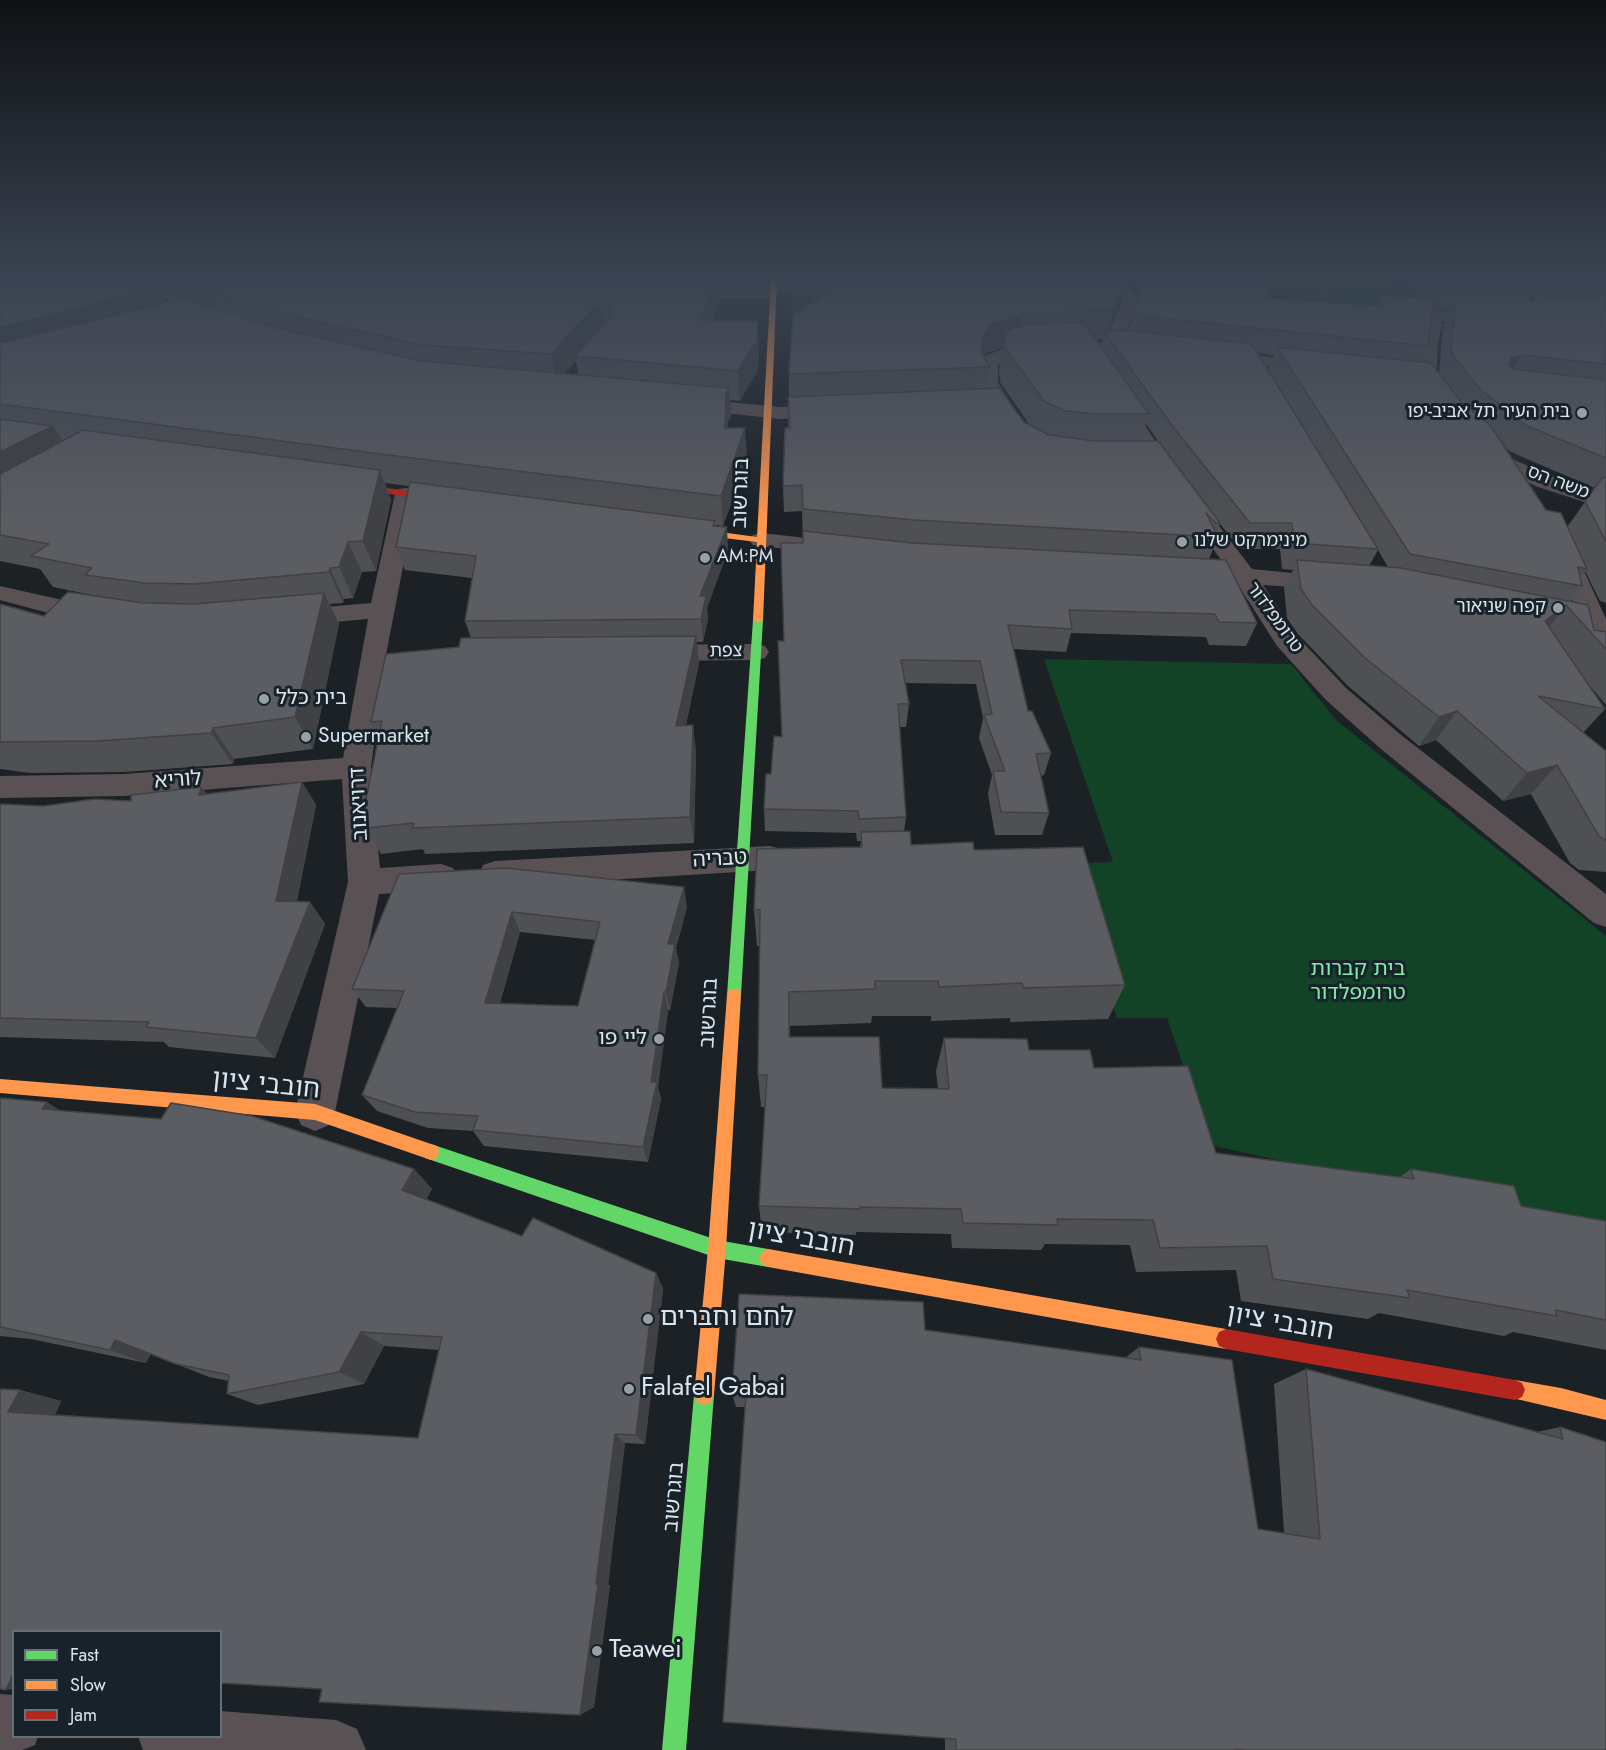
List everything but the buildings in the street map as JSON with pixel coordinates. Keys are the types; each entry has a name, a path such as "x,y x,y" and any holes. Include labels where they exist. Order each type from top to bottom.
{"street":[{"name":"בוגרשוב","path":"674,1750 717,1249 756,651 769,360"},
{"path":"992,360 988,370 989,383 1028,442"},
{"name":"טרומפלדור","path":"1084,360 1146,458 1245,576 1286,640 1336,694 1391,742 1606,913"},
{"path":"1250,360 1262,380"},
{"path":"1255,360 1332,369"},
{"path":"1425,360 1421,379 1452,413"},
{"path":"670,402 766,412 850,410"},
{"path":"978,405 1001,404"},
{"name":"משה הס","path":"1535,502 1502,457 1543,481 1606,501"},
{"path":"323,482 465,502"},
{"name":"דרויאנוב","path":"315,1112 365,882 356,767 385,655 382,610 406,494"},
{"path":"666,528 854,550"},
{"path":"1554,531 1602,631"},
{"path":"1211,573 1361,585"},
{"path":"0,593 63,609 118,618"},
{"path":"269,620 382,610"},
{"path":"1531,616 1602,631"},
{"name":"צפת","path":"624,653 756,651"},
{"name":"לוריא","path":"0,787 124,785 356,767"},
{"name":"טבריה","path":"365,882 802,857"},
{"name":"חובבי ציון","path":"0,1086 315,1112 717,1249 1561,1398 1606,1410"},
{"path":"180,1738 336,1750"}],"green space":[{"name":"בית קברות טרומפלדור","path":"1044,659 1291,664 1336,720 1606,936 1606,1233 1210,1145 1167,1018 1117,1018 1069,864 1113,862"}],"traffic: fast":[{"path":"734,995 758,620"},
{"path":"431,1152 717,1249 768,1258"},
{"path":"674,1750 704,1395"}],"traffic: slow":[{"path":"758,620 770,360"},
{"path":"683,530 761,540"},
{"path":"704,1395 717,1249 734,995"},
{"path":"0,1086 315,1112 431,1152"},
{"path":"768,1258 1226,1339"},
{"path":"1515,1390 1561,1398 1606,1410"}],"traffic: jam":[{"path":"343,485 453,500"},
{"path":"1226,1339 1515,1390"}],"place":[{"name":"בית העיר תל אביב-יפו","path":"1582,413"},
{"name":"מינימרקט שלנו","path":"1182,542"},
{"name":"AM:PM","path":"705,558"},
{"name":"קפה שניאור","path":"1558,608"},
{"name":"בית כלל","path":"264,699"},
{"name":"Supermarket","path":"306,737"},
{"name":"ליי פו","path":"659,1039"},
{"name":"לחם וחברים","path":"648,1319"},
{"name":"Falafel Gabai","path":"629,1389"},
{"name":"Teawei","path":"597,1651"}]}
